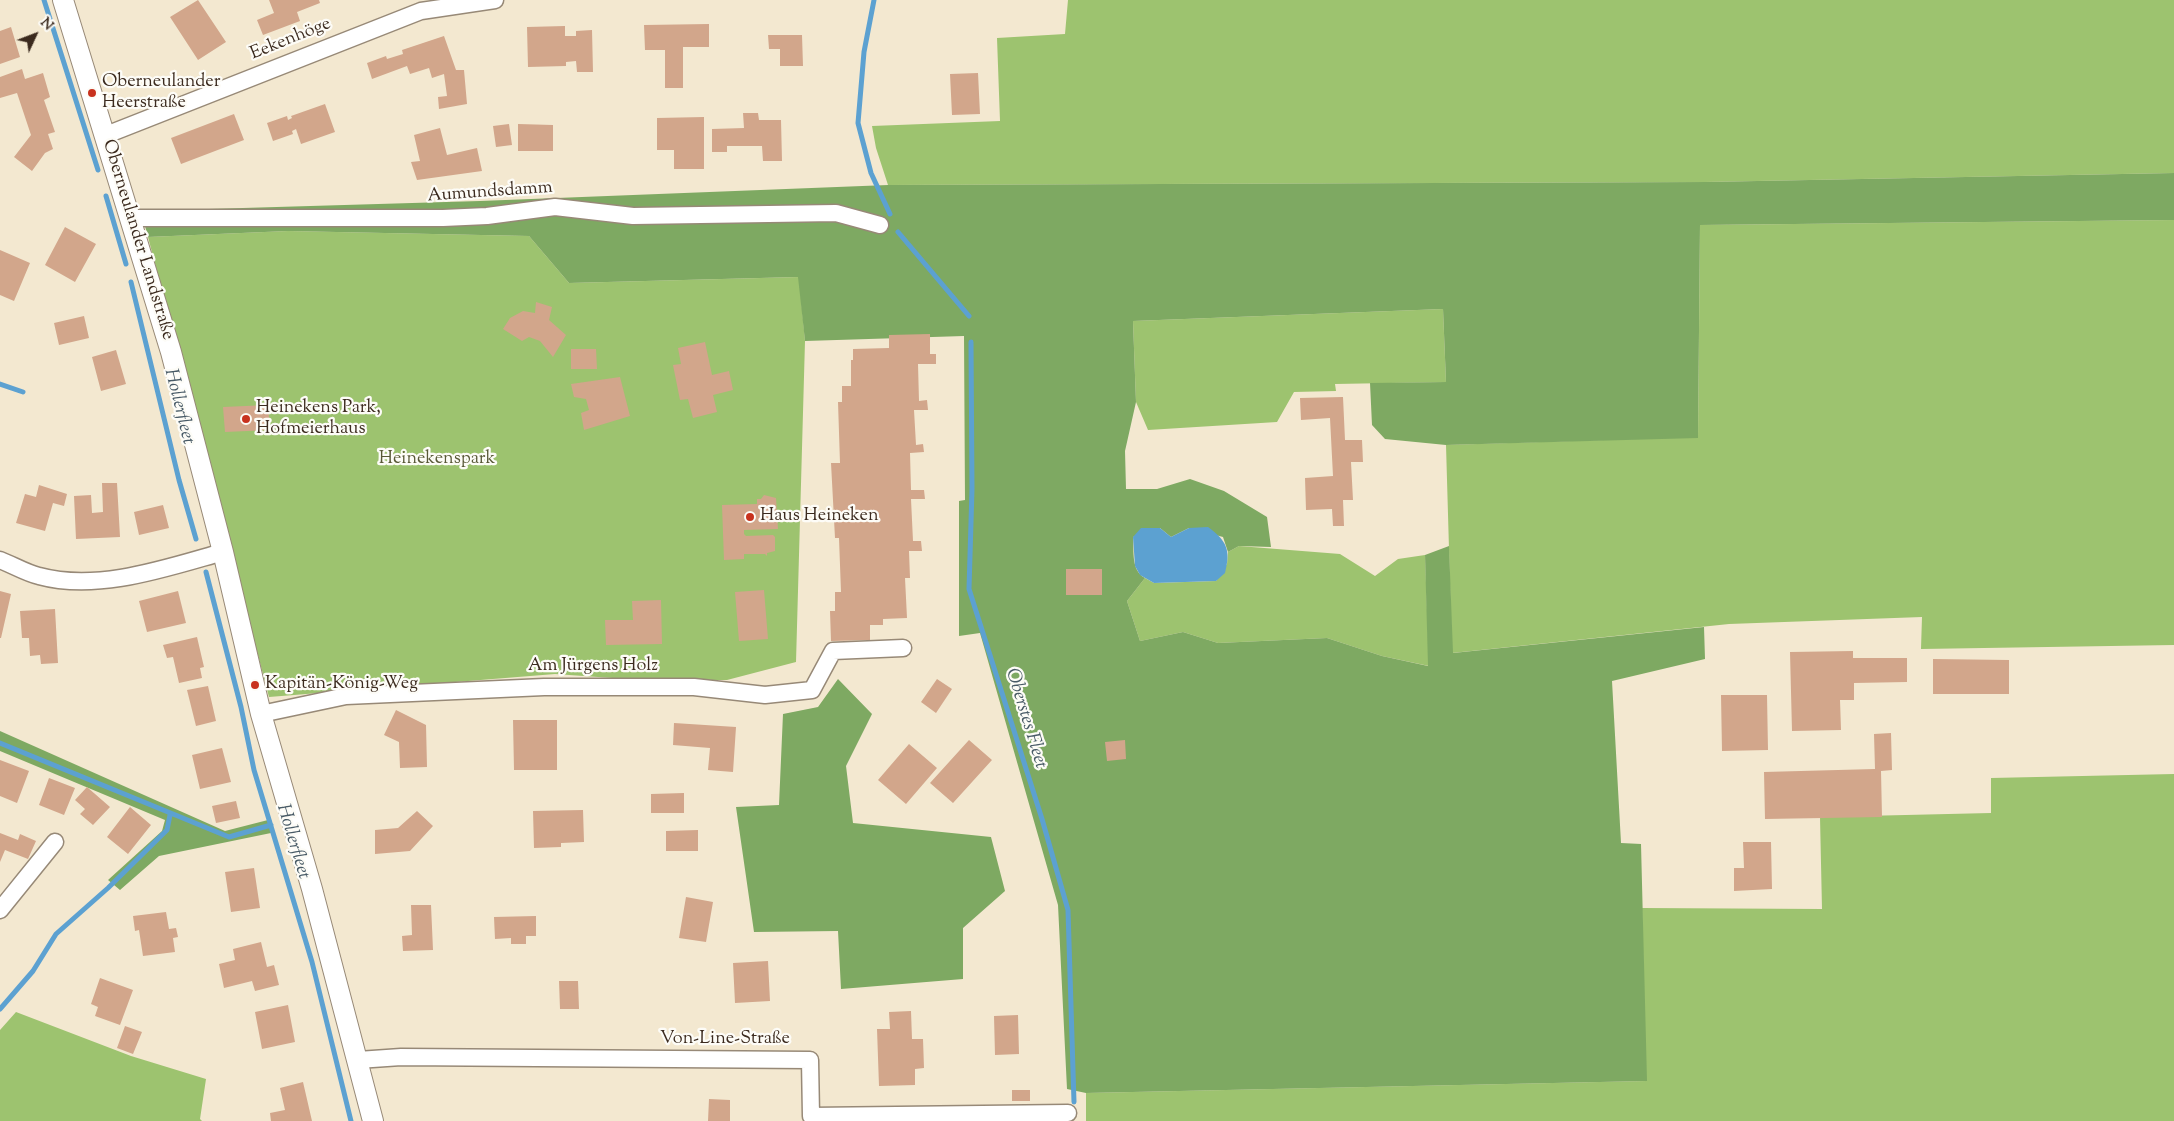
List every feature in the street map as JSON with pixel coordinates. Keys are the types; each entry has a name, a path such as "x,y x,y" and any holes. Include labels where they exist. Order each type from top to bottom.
{"street":[{"name":"Oberneulander Landstraße","path":"63,0 106,135 171,352 223,552 261,714 358,1060 373,1121"},
{"name":"Eekenhöge","path":"106,135 421,12 495,0"},
{"name":"Aumundsdamm","path":"131,218 443,218 487,216 555,207 633,216 836,213 880,224"},
{"path":"0,560 39,576 88,581 138,576 223,552"},
{"name":"Am Jürgens Holz","path":"261,714 346,696 544,687 694,687 765,695 812,690 833,651 903,648"},
{"path":"0,910 55,842"},
{"name":"Von-Line-Straße","path":"358,1060 401,1057 810,1060 812,1116 1068,1113"}],"green space":[{"path":"1068,0 2174,0 2174,173 1705,182 888,185 876,148 872,126 1000,121 997,38 1065,34"},
{"path":"2174,173 2174,220 1700,225 1698,438 1446,445 1385,439 1372,425 1370,383 1446,382 1443,309 1133,321 1136,402 1125,451 1126,489 1157,489 1190,479 1224,491 1267,517 1271,547 1239,546 1228,552 1223,537 1189,528 1171,537 1160,528 1133,537 1135,566 1137,571 1145,578 1127,601 1140,641 1183,632 1218,643 1327,638 1382,656 1428,666 1425,555 1449,546 1453,653 1704,627 1705,659 1612,681 1621,843 1641,844 1647,1081 1086,1093 1067,1089 1058,905 980,633 959,636 959,501 965,500 964,336 805,341 798,277 569,283 529,236 288,231 148,237 141,211 480,201 888,185 1705,182"},
{"path":"2174,220 2174,645 1921,649 1922,617 1729,624 1452,653 1446,445 1698,437 1700,225"},
{"name":"Heinekenspark","path":"288,231 529,236 569,283 799,277 805,341 796,662 727,680 641,680 555,674 269,697 148,237"},
{"path":"1443,309 1446,382 1335,384 1336,391 1294,392 1277,422 1148,430 1136,402 1133,321"},
{"path":"1239,546 1340,554 1375,576 1398,559 1425,555 1429,666 1382,656 1327,638 1218,643 1183,632 1140,641 1127,601 1145,578 1154,583 1216,581 1227,564 1228,552"},
{"path":"838,679 872,714 846,766 853,823 991,837 1005,891 963,928 963,979 841,989 838,931 754,932 736,807 779,805 783,714 818,707"},
{"path":"0,731 225,831 268,820 271,833 159,856 120,890 108,880 162,831 165,820 0,751"},
{"path":"2174,774 2174,1121 1086,1121 1086,1093 1646,1081 1642,908 1822,909 1820,817 1991,813 1991,778"},
{"path":"16,1012 131,1056 206,1079 200,1119 202,1121 0,1121 0,1030"}],"water":[{"path":"1208,527 1220,537 1226,547 1228,558 1225,573 1216,581 1154,583 1140,575 1135,566 1133,537 1141,528 1160,528 1171,537 1189,528"}],"building":[{"path":"198,0 226,42 198,60 170,17"},
{"path":"269,0 319,0 320,3 297,12 300,21 263,35 257,20 274,13"},
{"path":"709,24 709,47 683,47 683,88 665,88 665,50 645,50 644,25"},
{"path":"565,26 565,36 576,36 576,31 592,30 593,72 577,72 576,61 566,62 566,66 528,67 527,27"},
{"path":"11,27 20,57 0,64 0,31"},
{"path":"768,35 802,35 803,66 780,66 780,49 769,49"},
{"path":"444,36 456,70 464,70 467,104 439,109 438,97 447,96 444,74 432,78 429,68 410,74 407,66 372,79 367,63 386,56 387,59 403,54 402,50"},
{"path":"22,69 25,79 43,73 50,97 44,100 55,132 48,134 53,149 45,153 32,171 14,157 31,135 17,93 0,98 0,77"},
{"path":"978,73 980,114 952,115 950,74"},
{"path":"325,104 335,132 301,144 296,129 292,131 293,134 273,141 267,123 287,116 288,120 292,118 291,116"},
{"path":"743,113 758,113 759,120 781,120 782,161 763,161 762,146 727,146 727,152 712,152 712,129 744,128"},
{"path":"234,114 244,140 181,164 171,138"},
{"path":"704,117 704,169 674,169 674,150 657,150 657,118"},
{"path":"509,124 512,145 496,147 493,126"},
{"path":"518,124 553,125 553,151 518,151"},
{"path":"440,128 447,155 477,148 482,171 417,180 411,162 420,161 414,135"},
{"path":"65,227 96,244 75,282 45,265"},
{"path":"0,250 30,263 14,301 0,295"},
{"path":"536,302 552,307 549,320 566,335 553,357 540,341 529,337 522,341 503,329 510,318 523,311 535,313"},
{"path":"84,316 89,338 59,345 54,323"},
{"path":"930,334 930,354 936,354 936,364 918,364 919,401 927,400 928,410 914,410 916,445 923,444 924,452 910,453 911,490 924,490 925,499 911,499 913,541 921,541 922,551 909,551 910,578 905,578 907,618 883,619 883,625 870,625 870,640 831,641 830,611 835,611 835,592 841,592 839,538 835,538 831,463 840,463 838,402 842,402 842,386 851,386 853,349 889,348 889,335"},
{"path":"705,342 712,375 729,371 733,390 713,395 717,412 693,418 688,399 680,400 673,365 681,364 678,348"},
{"path":"571,349 596,349 597,369 571,369"},
{"path":"116,350 126,384 101,391 92,357"},
{"path":"620,377 630,416 584,430 581,413 589,410 586,399 574,397 571,384"},
{"path":"1343,397 1345,440 1362,440 1363,462 1351,462 1353,500 1343,500 1344,526 1333,526 1332,509 1306,510 1305,478 1333,476 1330,418 1301,420 1300,398"},
{"name":"Heinekens Park, Hofmeierhaus","path":"268,405 270,430 225,432 223,407"},
{"path":"102,483 117,483 120,537 76,539 74,496 91,495 92,513 103,512"},
{"path":"39,485 67,494 64,506 53,503 45,531 16,523 25,494 36,497"},
{"name":"Haus Heineken","path":"764,495 776,498 778,529 744,530 744,534 746,536 773,535 775,537 775,551 767,553 767,556 765,554 744,554 744,559 724,560 722,505 757,504 757,499 761,499"},
{"path":"163,505 169,528 139,535 134,512"},
{"path":"1066,569 1102,569 1102,595 1066,595"},
{"path":"764,590 768,639 739,641 735,592"},
{"path":"0,591 11,594 1,638 0,638"},
{"path":"178,591 186,623 147,632 139,601"},
{"path":"661,600 662,644 606,645 605,620 633,620 632,601"},
{"path":"55,609 58,663 41,664 40,655 30,656 29,638 22,638 20,611"},
{"path":"197,637 204,667 200,668 202,678 179,683 173,657 167,658 163,645"},
{"path":"1853,651 1853,658 1907,658 1907,682 1854,683 1854,700 1840,700 1841,730 1792,731 1790,652"},
{"path":"1933,659 2009,660 2009,694 1933,694"},
{"path":"937,679 952,689 936,713 921,702"},
{"path":"208,686 216,721 196,726 187,690"},
{"path":"1721,695 1767,695 1768,750 1722,751"},
{"path":"396,710 426,725 427,767 400,768 399,742 384,735"},
{"path":"513,720 557,720 557,770 514,770"},
{"path":"674,723 736,727 733,772 708,770 710,748 673,745"},
{"path":"1891,733 1892,770 1881,771 1882,817 1765,819 1764,772 1875,769 1874,734"},
{"path":"969,740 992,760 953,803 930,783"},
{"path":"1125,740 1126,759 1107,761 1105,742"},
{"path":"909,744 937,768 906,804 878,780"},
{"path":"222,748 231,782 200,789 192,755"},
{"path":"0,760 29,771 17,803 0,796"},
{"path":"49,778 75,788 64,815 39,805"},
{"path":"87,787 110,807 93,825 80,814 85,809 75,800"},
{"path":"684,793 684,813 651,813 651,794"},
{"path":"236,801 240,818 216,823 212,806"},
{"path":"130,807 151,825 128,854 107,837"},
{"path":"583,810 584,842 561,843 561,847 534,848 533,811"},
{"path":"417,811 433,826 410,851 375,854 375,830 398,828"},
{"path":"698,830 698,851 666,851 666,831"},
{"path":"0,833 18,840 20,834 36,841 28,859 5,850 0,862"},
{"path":"1743,842 1771,842 1772,889 1734,891 1734,868 1744,868"},
{"path":"254,868 260,908 231,912 225,872"},
{"path":"686,897 713,902 706,942 679,938"},
{"path":"411,905 431,905 433,950 403,951 402,936 412,935"},
{"path":"166,912 169,929 176,928 178,937 173,938 175,952 143,956 139,930 135,931 133,916"},
{"path":"536,916 536,936 526,936 526,944 511,944 511,938 495,939 494,917"},
{"path":"261,942 267,967 274,965 279,985 255,991 252,981 224,988 219,964 235,960 233,949"},
{"path":"768,961 770,1001 735,1003 733,963"},
{"path":"100,978 133,990 120,1025 95,1016 98,1007 91,1004"},
{"path":"559,981 578,981 579,1009 560,1009"},
{"path":"288,1005 295,1042 262,1049 255,1012"},
{"path":"911,1011 912,1039 923,1039 924,1068 915,1069 915,1085 879,1086 877,1029 890,1029 889,1012"},
{"path":"1018,1015 1019,1054 995,1055 994,1016"},
{"path":"125,1026 142,1032 133,1054 117,1048"},
{"path":"303,1082 312,1121 271,1121 270,1113 285,1110 280,1088"},
{"path":"1012,1090 1030,1090 1030,1101 1012,1101"},
{"path":"709,1099 730,1100 730,1121 708,1121"}],"waterway":[{"name":"Hollerfleet","path":"44,0 98,170"},
{"name":"Oberstes Fleet","path":"874,0 864,52 858,123 871,173 890,214"},
{"name":"Hollerfleet","path":"106,196 126,264"},
{"name":"Oberstes Fleet","path":"898,232 969,316"},
{"name":"Hollerfleet","path":"131,282 179,480 196,539"},
{"name":"Oberstes Fleet","path":"971,342 972,489 969,589 1042,819 1068,910 1074,1102"},
{"path":"0,384 23,392"},
{"name":"Hollerfleet","path":"206,572 241,707 254,770 312,962 351,1121"},
{"path":"0,743 229,837 271,825"},
{"path":"0,1009 33,971 56,934 108,888 167,830 170,815"}],"place":[{"name":"Oberneulander Heerstraße","path":"92,93"},
{"name":"Heinekens Park, Hofmeierhaus","path":"246,419"},
{"name":"Haus Heineken","path":"750,517"},
{"name":"Kapitän-König-Weg","path":"255,685"}]}
